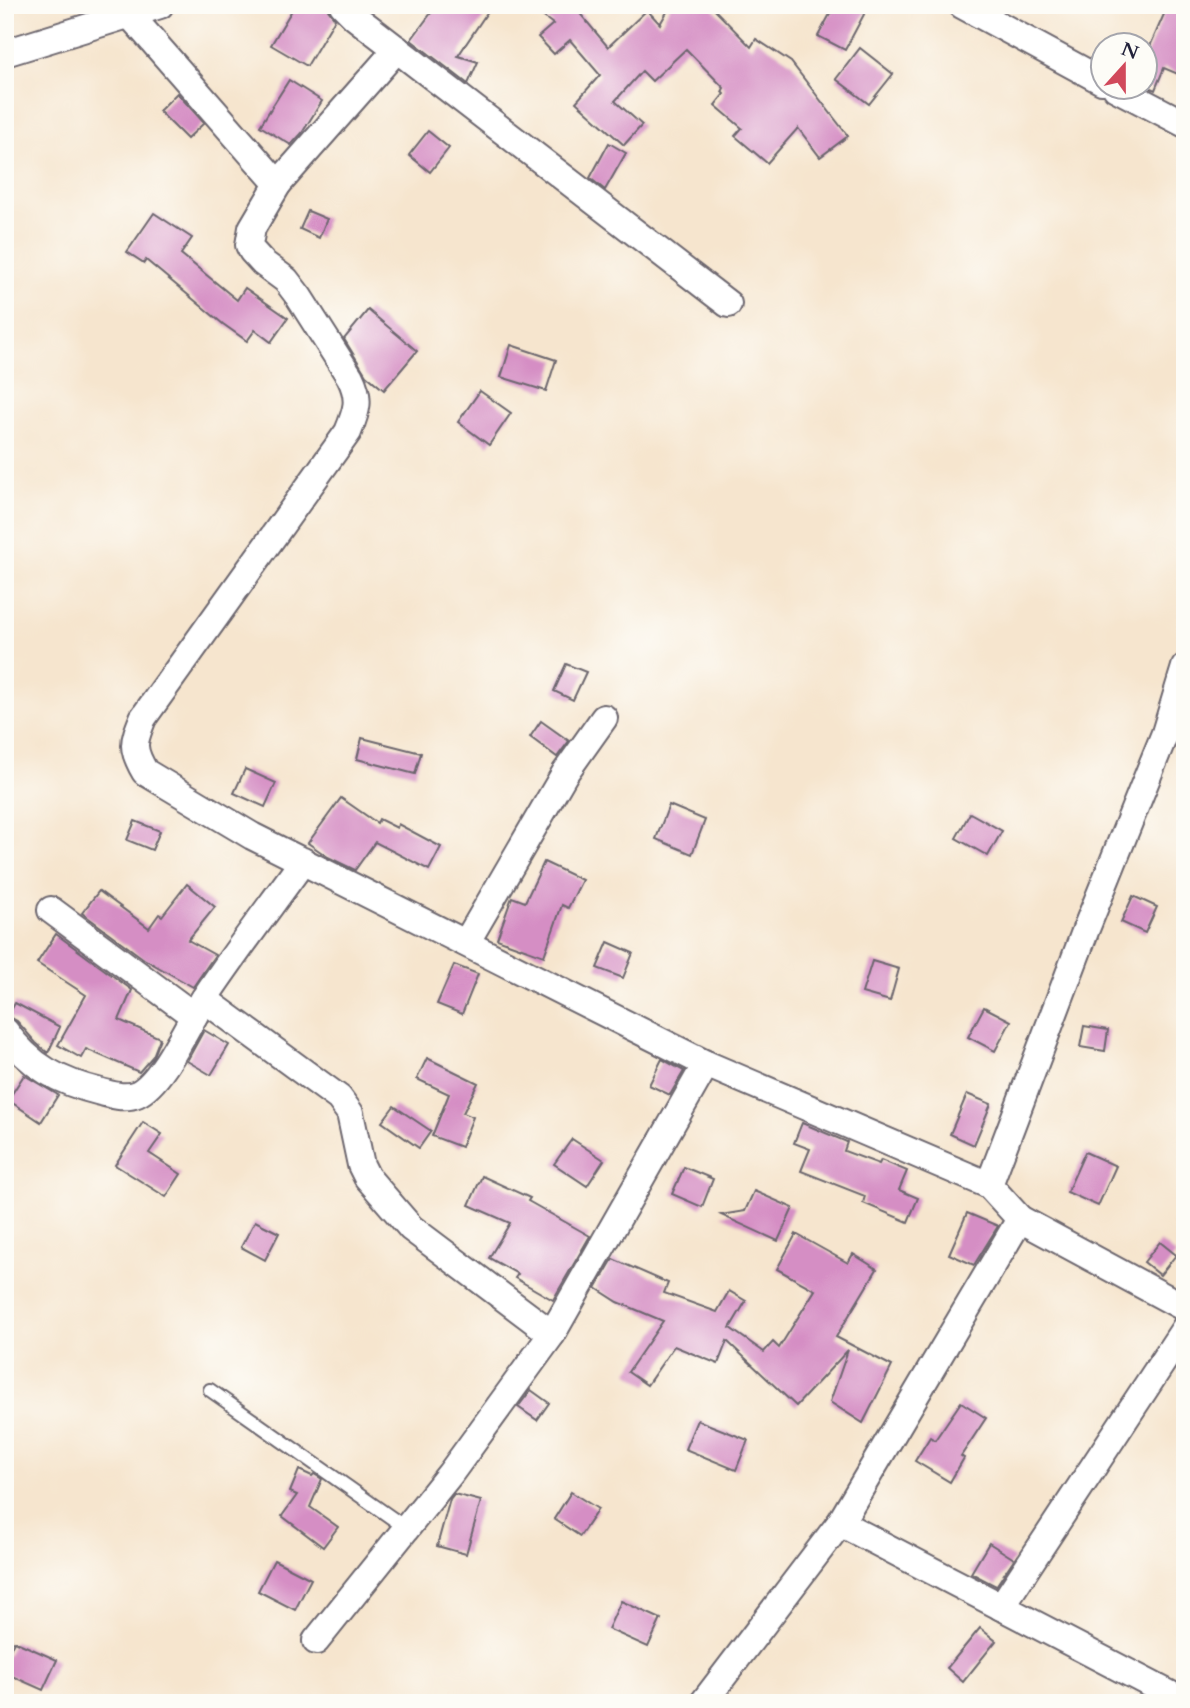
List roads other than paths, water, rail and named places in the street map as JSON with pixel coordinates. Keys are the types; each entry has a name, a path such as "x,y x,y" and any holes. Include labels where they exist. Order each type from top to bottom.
{"street":[{"path":"5,53 160,5"},
{"path":"343,5 355,17 728,304"},
{"path":"961,5 1088,73"},
{"path":"129,14 278,184"},
{"path":"397,49 278,184 252,228 249,245 263,263 286,281 299,297 350,377 356,389 357,409 348,432 143,718 135,736 135,755 145,772 252,836 706,1064 989,1185 1020,1219 1185,1308"},
{"path":"1143,102 1185,124"},
{"path":"989,1185 1086,929 1165,733 1185,667"},
{"path":"466,943 565,773 604,718"},
{"path":"5,1031 35,1064 57,1078 122,1097 136,1094 158,1076 199,1008 303,861"},
{"path":"51,910 339,1098 350,1113 361,1165 367,1177 411,1228 552,1334"},
{"path":"316,1642 457,1463 552,1334 706,1064"},
{"path":"703,1703 840,1523 1020,1219"},
{"path":"1001,1607 1185,1328"},
{"path":"840,1523 1185,1702"}],"lane":[{"path":"210,1390 406,1528"}]}
